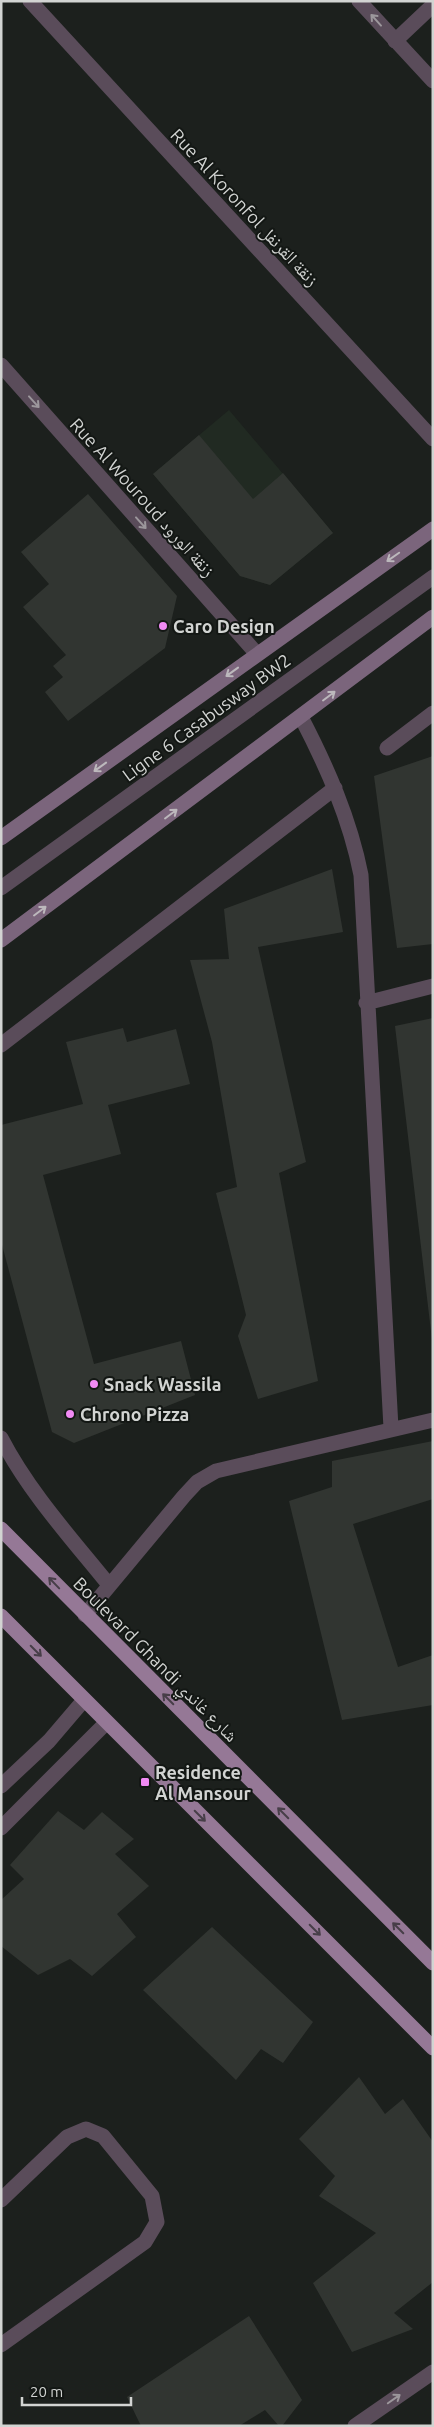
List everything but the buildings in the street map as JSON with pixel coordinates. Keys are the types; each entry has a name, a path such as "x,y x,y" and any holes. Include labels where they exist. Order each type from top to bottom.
{"main road":[{"path":"1,838 433,529"},
{"path":"1,940 433,617"},
{"name":"Boulevard Ghandi شارع غاندي","path":"1,1529 433,1963"},
{"path":"1,1616 433,2048"}],"street":[{"name":"Rue Al Koronfol زنقة القرنفل","path":"30,1 433,439"},
{"path":"359,1 433,81"},
{"path":"395,41 433,5"},
{"name":"Rue Al Wouroud زنقة الورود","path":"1,365 258,654"},
{"name":"Ligne 6 Casabusway BW2","path":"1,888 433,576"},
{"path":"386,748 433,712"},
{"path":"301,717 335,788 352,837 360,875 391,1428"},
{"path":"1,1045 335,788"},
{"path":"366,1003 433,986"},
{"path":"85,1615 197,1482 216,1471 391,1428 433,1420"},
{"path":"1,1438 14,1462 62,1527 110,1585"},
{"path":"1,1786 50,1741 84,1700"},
{"path":"1,1828 106,1722"},
{"path":"1,2200 67,2137 86,2129 103,2136 152,2196 157,2222 145,2242 1,2344"},
{"path":"355,2426 433,2372"}],"shaded area":[{"path":"229,410 333,533 270,585 240,576 153,474"}],"place":[{"name":"Caro Design","path":"163,626"},
{"name":"Snack Wassila","path":"94,1384"},
{"name":"Chrono Pizza","path":"70,1414"},
{"name":"Residence Al Mansour","path":"145,1782"}]}
